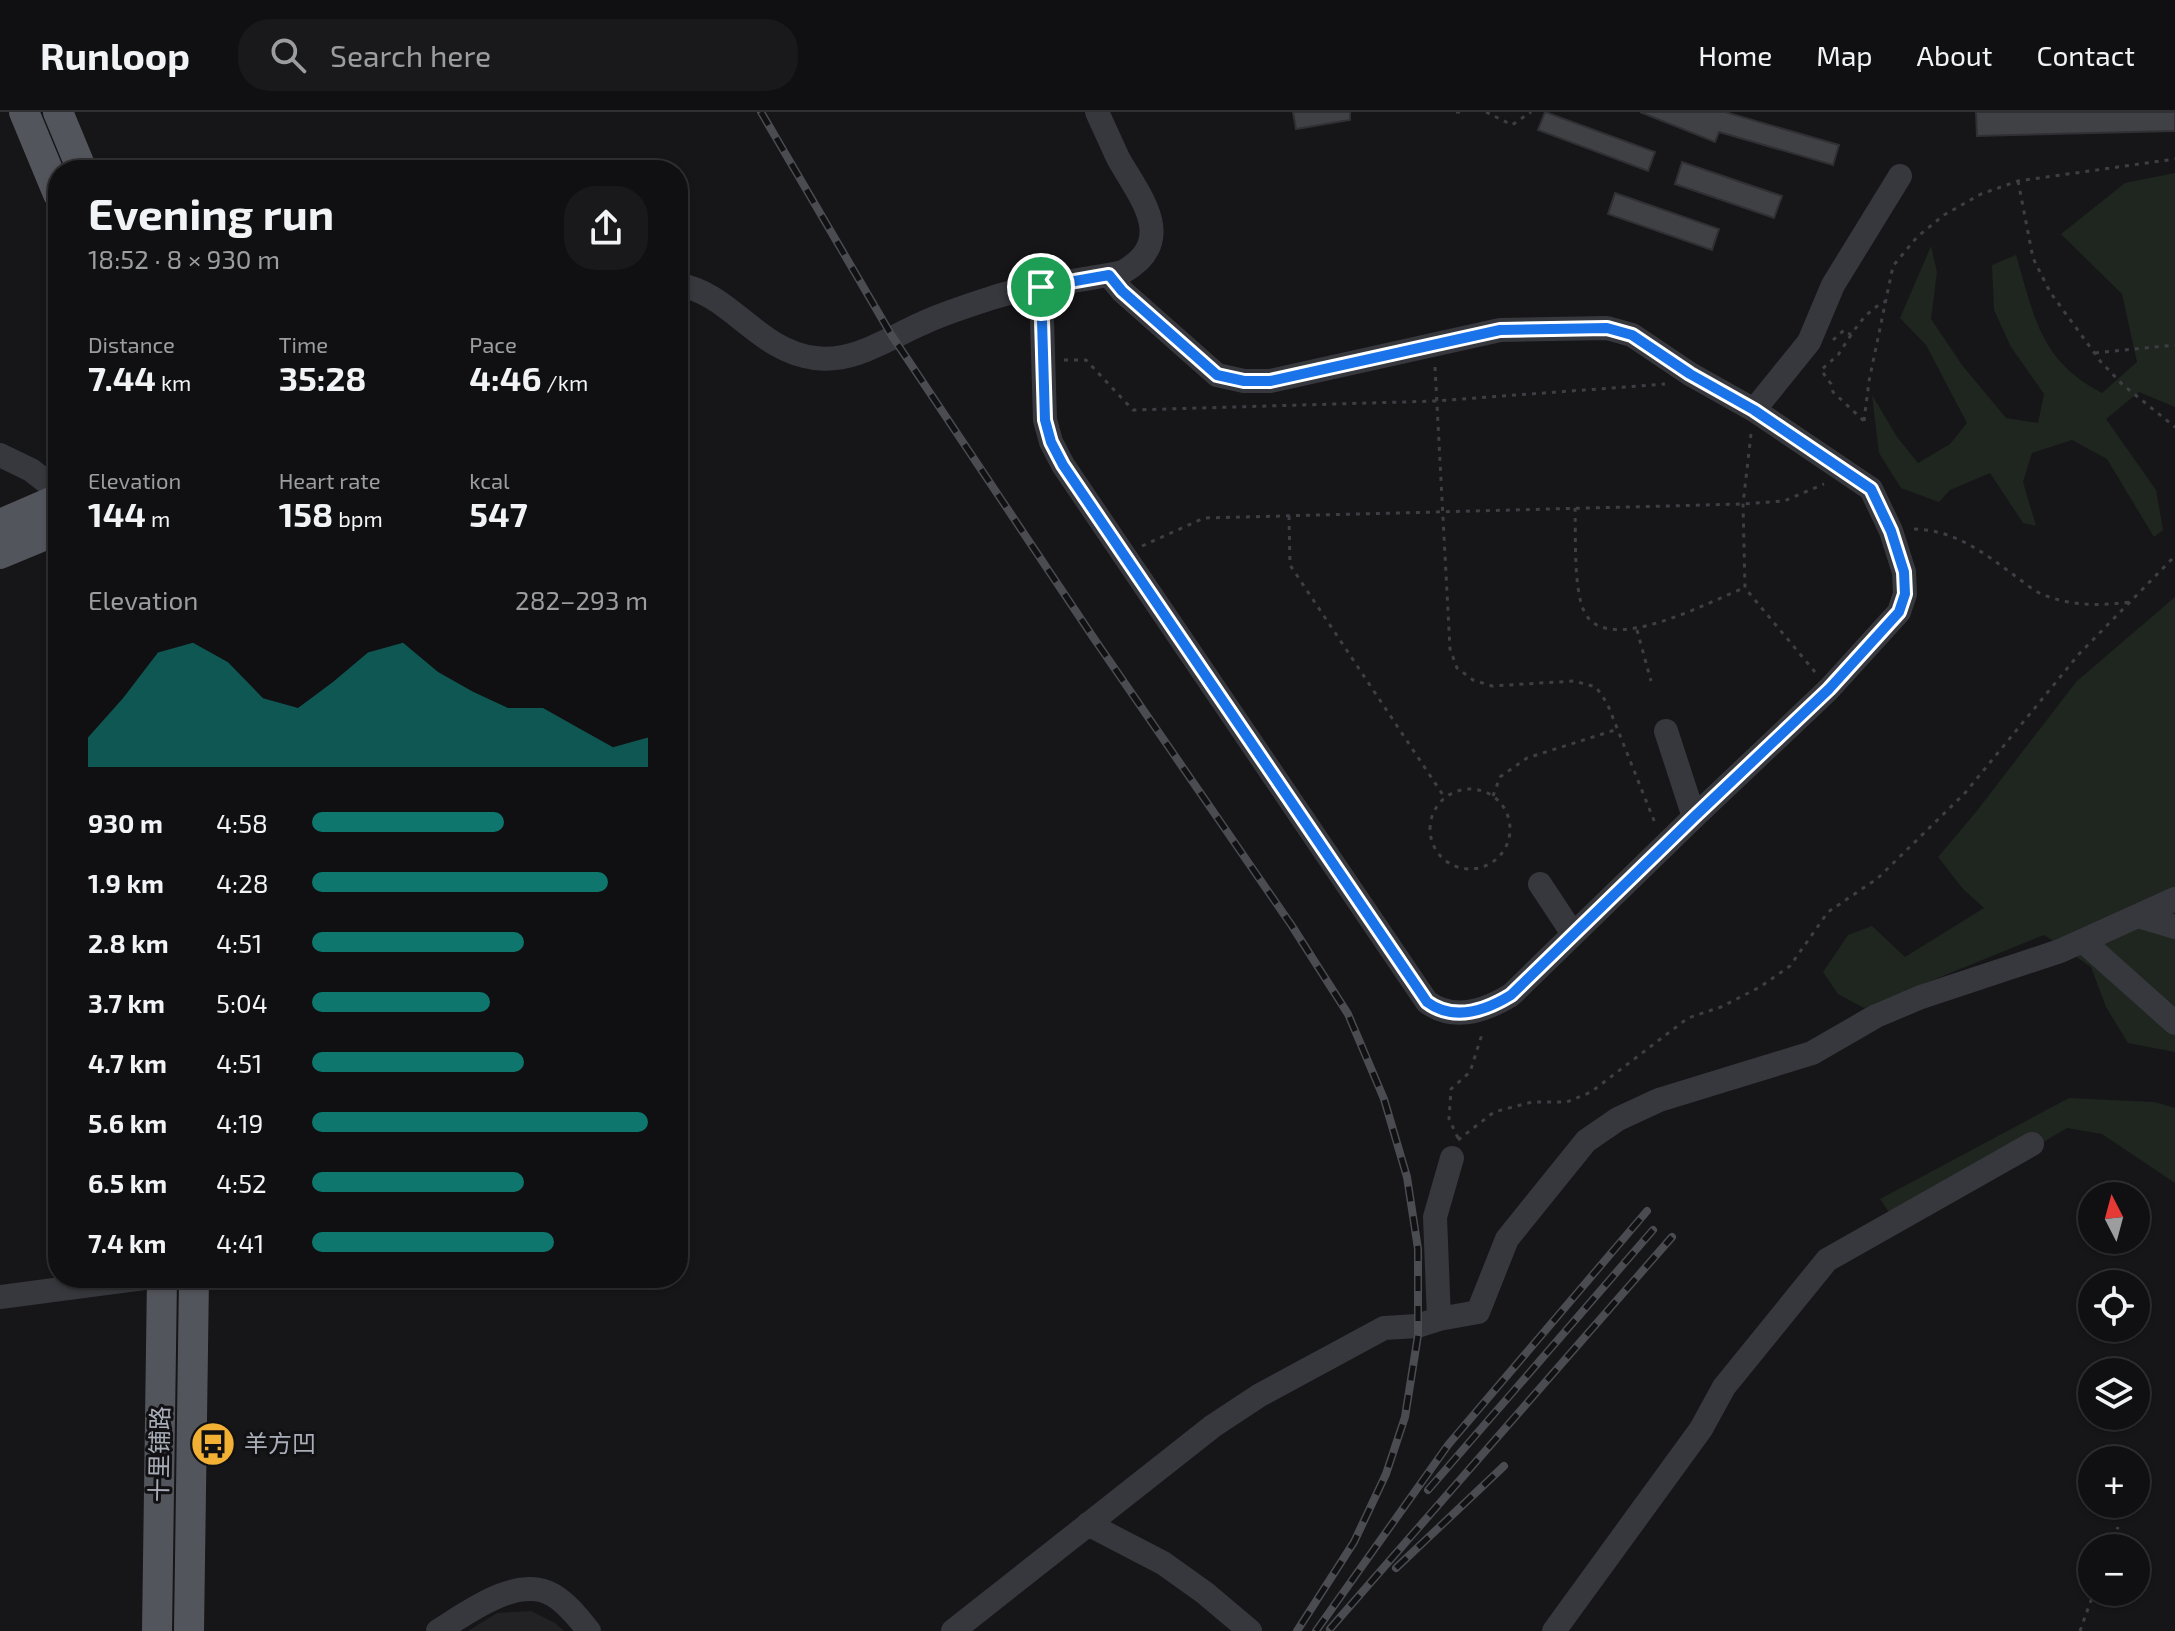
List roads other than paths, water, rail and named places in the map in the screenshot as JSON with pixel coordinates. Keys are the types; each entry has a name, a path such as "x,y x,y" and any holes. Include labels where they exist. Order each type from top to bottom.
{"main road":[{"path":"24,112 48,170"},
{"path":"58,112 78,160"},
{"path":"0,524 48,503"},
{"path":"0,554 48,534"},
{"name":"十里铺路","path":"157,1631 162,1288"},
{"name":"十里铺路","path":"189,1631 194,1288"}],"street":[{"path":"688,286 711,297 770,343 792,354 836,359 873,348 933,318 1000,295 1109,275 1133,266 1150,242 1151,217 1097,112"},
{"path":"1754,410 1809,342 1833,285 1900,176"},
{"path":"1041,287 1045,420 1051,442 1063,465 1427,1002 1440,1011 1460,1013 1489,1009 1511,995 1829,689 1899,612 1905,594 1904,572 1891,531 1871,489 1754,410 1690,374 1632,335 1607,328 1500,330 1270,381 1244,381 1217,375 1122,291 1109,275"},
{"path":"0,455 31,470 48,483"},
{"path":"1666,731 1694,817"},
{"path":"1540,884 1573,934"},
{"path":"953,1631 1213,1426 1260,1395 1384,1328 1478,1312 1507,1239 1586,1141 1618,1119 1659,1100 1812,1053 1876,1016 1921,997 2060,951 2175,899"},
{"path":"2138,916 2175,927"},
{"path":"2083,941 2175,1023"},
{"path":"1554,1631 1701,1429 1724,1387 1827,1260 2032,1144"},
{"path":"1428,1322 1435,1217 1455,1148"},
{"path":"0,1297 68,1288"},
{"path":"1088,1524 1163,1563 1250,1631"},
{"path":"438,1631 489,1599 531,1589 552,1594 589,1631"}],"railway":[{"path":"761,112 892,336 1093,637 1292,926 1348,1014 1384,1099 1407,1177 1418,1249 1418,1335 1405,1417 1386,1474 1354,1542 1297,1631"},
{"path":"1316,1631 1448,1445 1647,1211"},
{"path":"1428,1490 1653,1230"},
{"path":"1330,1629 1672,1237"},
{"path":"1396,1568 1504,1466"}],"place":[{"name":"羊方凹","path":"213,1444"}]}
